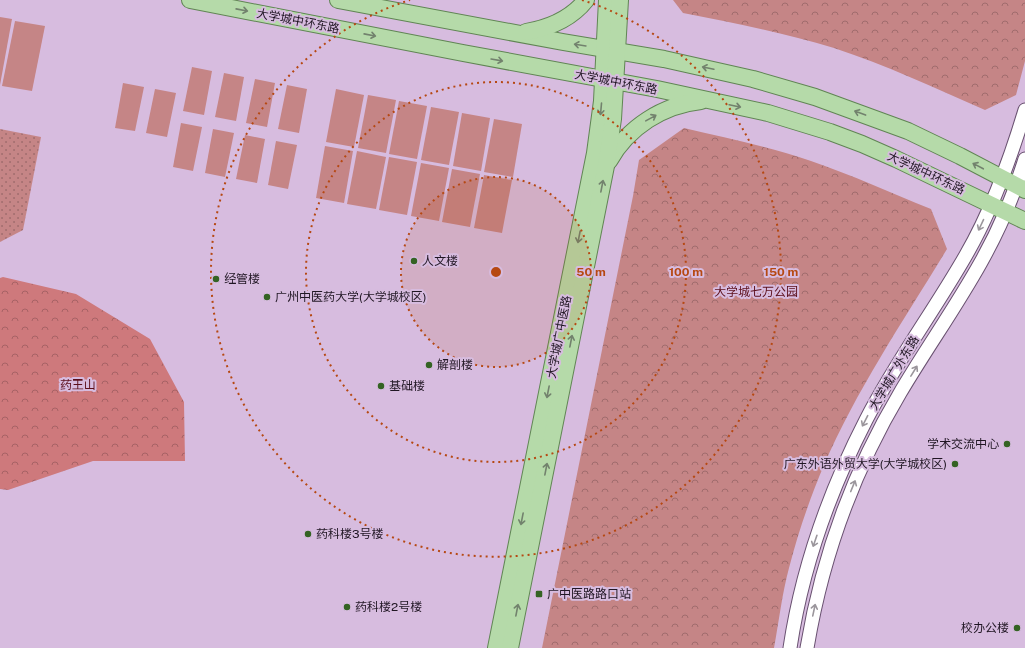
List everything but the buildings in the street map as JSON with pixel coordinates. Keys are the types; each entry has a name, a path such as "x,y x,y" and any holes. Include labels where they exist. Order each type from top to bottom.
{"main road":[{"name":"大学城中环东路","path":"190,0 463,54 708,100 768,113 830,132 896,159 1025,221"},
{"path":"338,0 714,70 815,96 908,132 960,156 1021,188"},
{"path":"513,33 533,31 555,24 574,12 586,0"},
{"name":"大学城广中医路","path":"608,0 612,50"},
{"name":"大学城广中医路","path":"510,648 606,166 612,130 610,81 612,50 620,0"},
{"name":"大学城广中医路","path":"496,648 610,81"},
{"path":"606,166 627,137 645,121 669,109 693,102 708,100"}],"street":[{"name":"大学城广外东路","path":"790,648 803,582 825,512 841,471 866,419 886,384 967,254 991,204 1009,161 1025,110"},
{"name":"大学城广外东路","path":"807,648 819,587 828,554 848,498 866,458 900,393 981,262 1006,211 1021,188 1025,159"}],"green space":[{"path":"673,0 1025,0 1025,61 1016,95 985,110 891,69 834,48 778,33 683,13"},
{"path":"0,17 12,19 0,85"},
{"path":"15,21 45,26 32,91 2,86"},
{"path":"192,67 212,71 204,115 183,111"},
{"path":"224,73 244,77 236,121 215,117"},
{"path":"255,79 275,83 267,127 246,123"},
{"path":"123,83 144,87 135,131 115,128"},
{"path":"287,85 307,89 299,133 278,129"},
{"path":"155,89 176,93 167,137 146,133"},
{"path":"336,89 364,95 354,147 326,142"},
{"path":"368,95 396,100 386,153 358,148"},
{"path":"399,101 427,106 417,159 389,154"},
{"path":"431,107 459,112 449,165 421,160"},
{"path":"462,113 490,118 481,171 453,166"},
{"path":"494,119 522,124 513,177 484,172"},
{"path":"181,123 202,127 193,171 173,167"},
{"name":"大学城七万公园","path":"684,128 796,156 826,166 931,209 947,249 866,382 824,465 805,516 793,555 784,588 774,648 542,648 639,160"},
{"path":"0,129 41,137 23,230 0,242"},
{"path":"213,129 234,133 225,177 205,173"},
{"path":"245,135 265,139 257,183 236,179"},
{"path":"276,141 297,145 288,189 268,185"},
{"path":"325,146 353,151 344,203 316,198"},
{"path":"357,151 386,157 376,209 347,204"},
{"path":"389,157 417,162 407,215 379,210"},
{"path":"421,163 449,168 439,221 411,216"},
{"path":"452,169 480,174 470,227 442,222"},
{"path":"484,175 512,180 502,233 474,228"},
{"name":"药王山","path":"3,277 76,294 150,339 184,402 185,461 93,461 8,490 0,489 0,278"}],"place":[{"name":"人文楼","path":"414,261"},
{"name":"经管楼","path":"216,279"},
{"name":"广州中医药大学(大学城校区)","path":"267,297"},
{"name":"解剖楼","path":"429,365"},
{"name":"基础楼","path":"381,386"},
{"name":"学术交流中心","path":"1007,444"},
{"name":"广东外语外贸大学(大学城校区)","path":"955,464"},
{"name":"药科楼3号楼","path":"308,534"},
{"name":"广中医路路口站","path":"539,594"},
{"name":"药科楼2号楼","path":"347,607"},
{"name":"校办公楼","path":"1017,628"}]}
